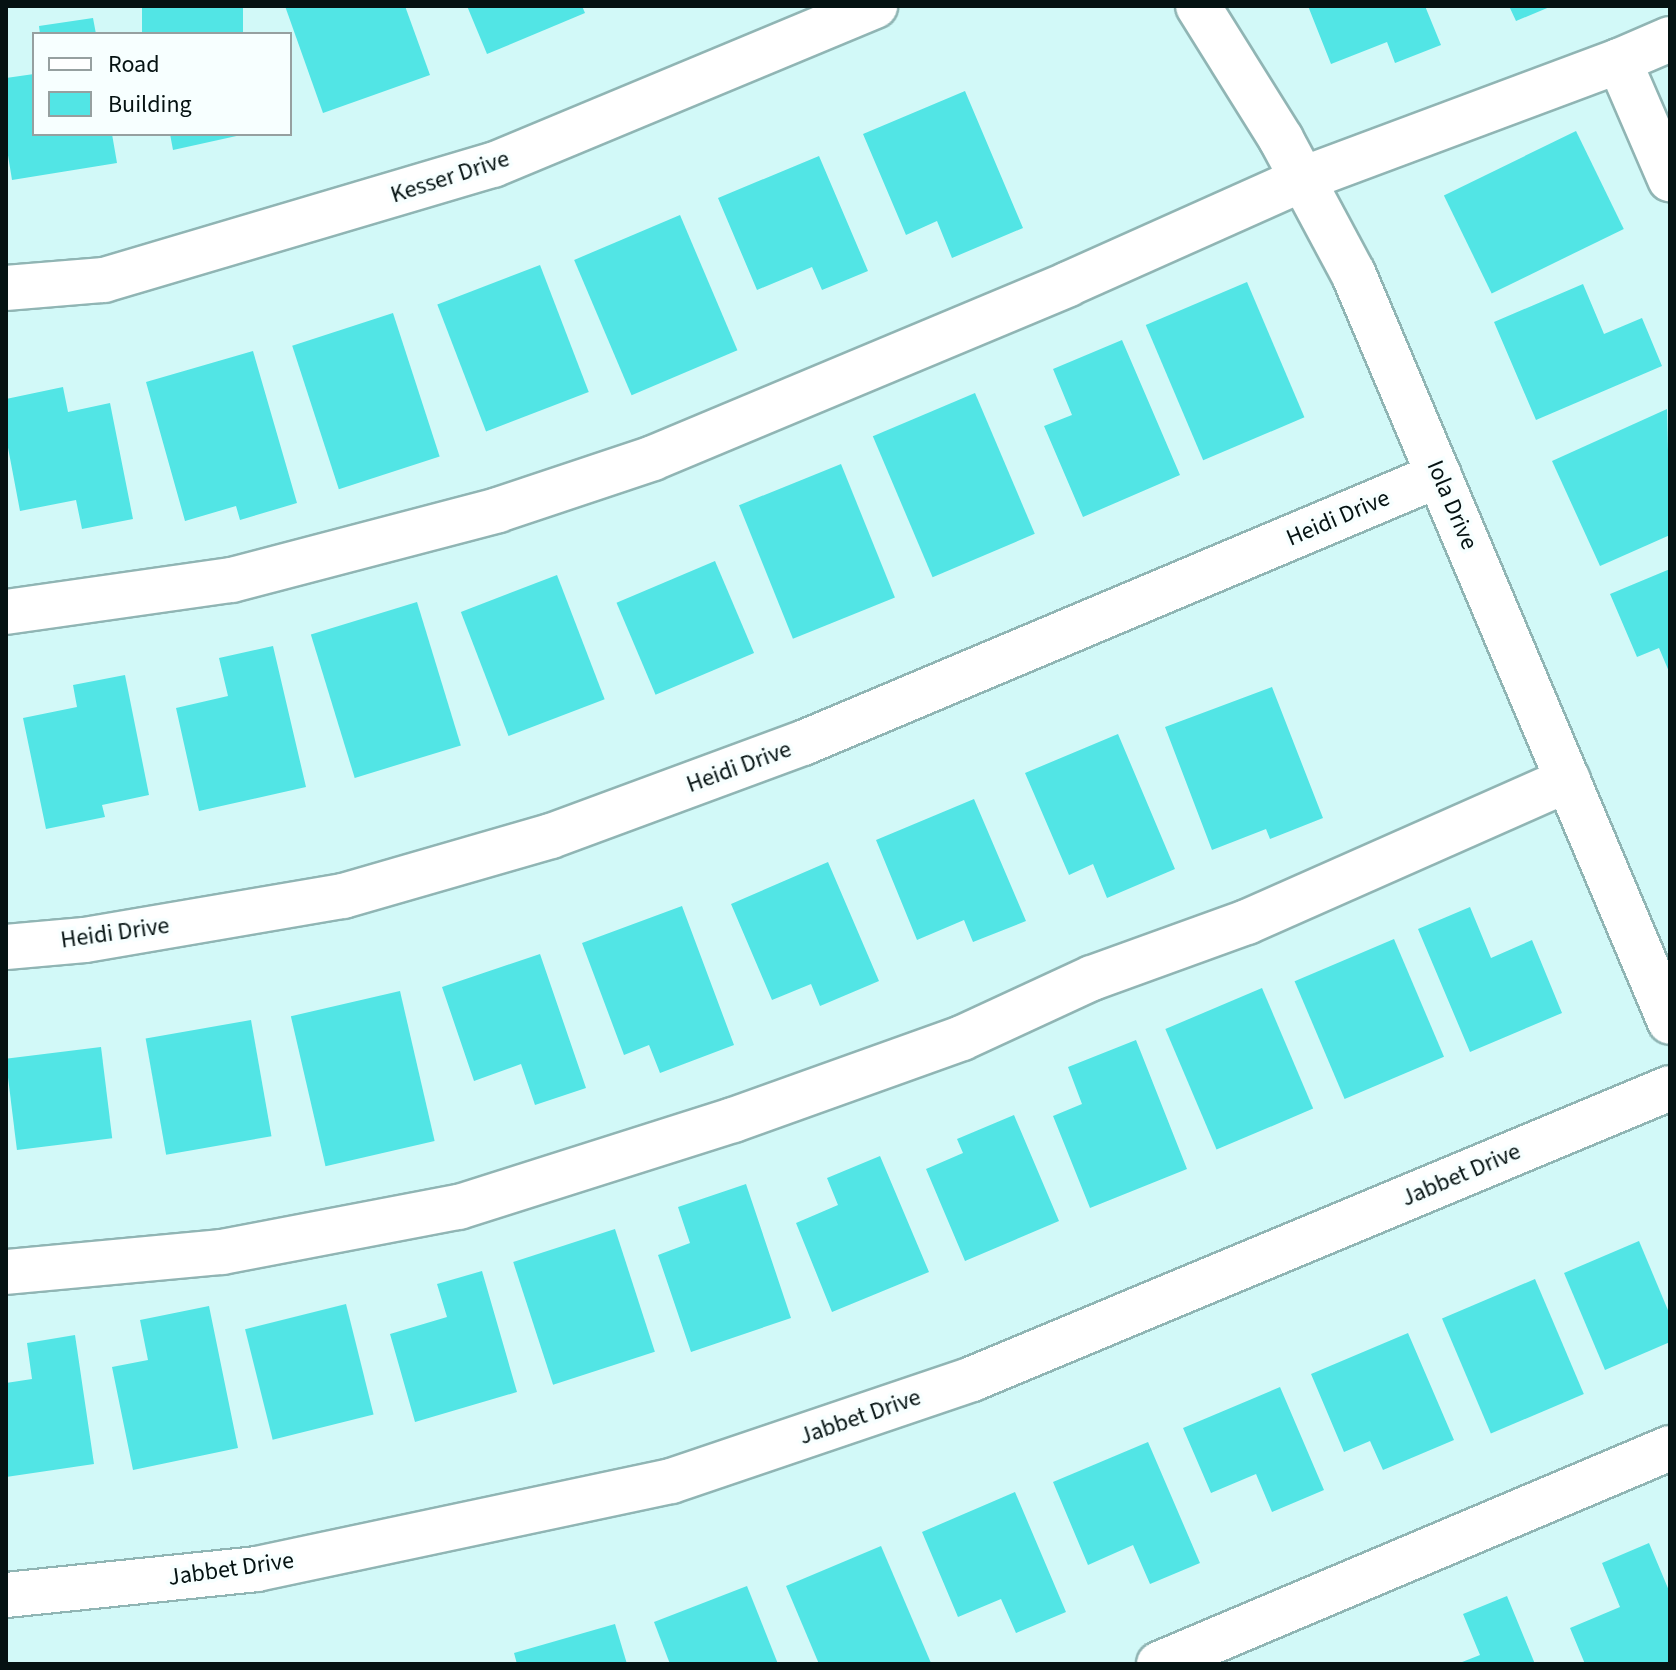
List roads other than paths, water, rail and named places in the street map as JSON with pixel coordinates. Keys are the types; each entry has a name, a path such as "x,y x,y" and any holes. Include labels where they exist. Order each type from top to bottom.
{"street":[{"name":"Kesser Drive","path":"6,288 104,280 493,165 875,6"},
{"name":"Iola Drive","path":"1198,6 1303,179 1353,273 1670,1022"},
{"path":"6,612 232,580 498,510 653,458 1068,284 1303,179 1670,39"},
{"path":"1619,61 1670,179"},
{"name":"Heidi Drive","path":"6,947 85,940 343,896 551,836 803,743 1439,475"},
{"path":"6,1272 222,1252 474,1202 733,1120 962,1038 1092,978 1274,911 1568,780"},
{"name":"Jabbet Drive","path":"6,1595 257,1569 671,1481 972,1379 1670,1088"},
{"path":"1159,1664 1670,1448"}]}
